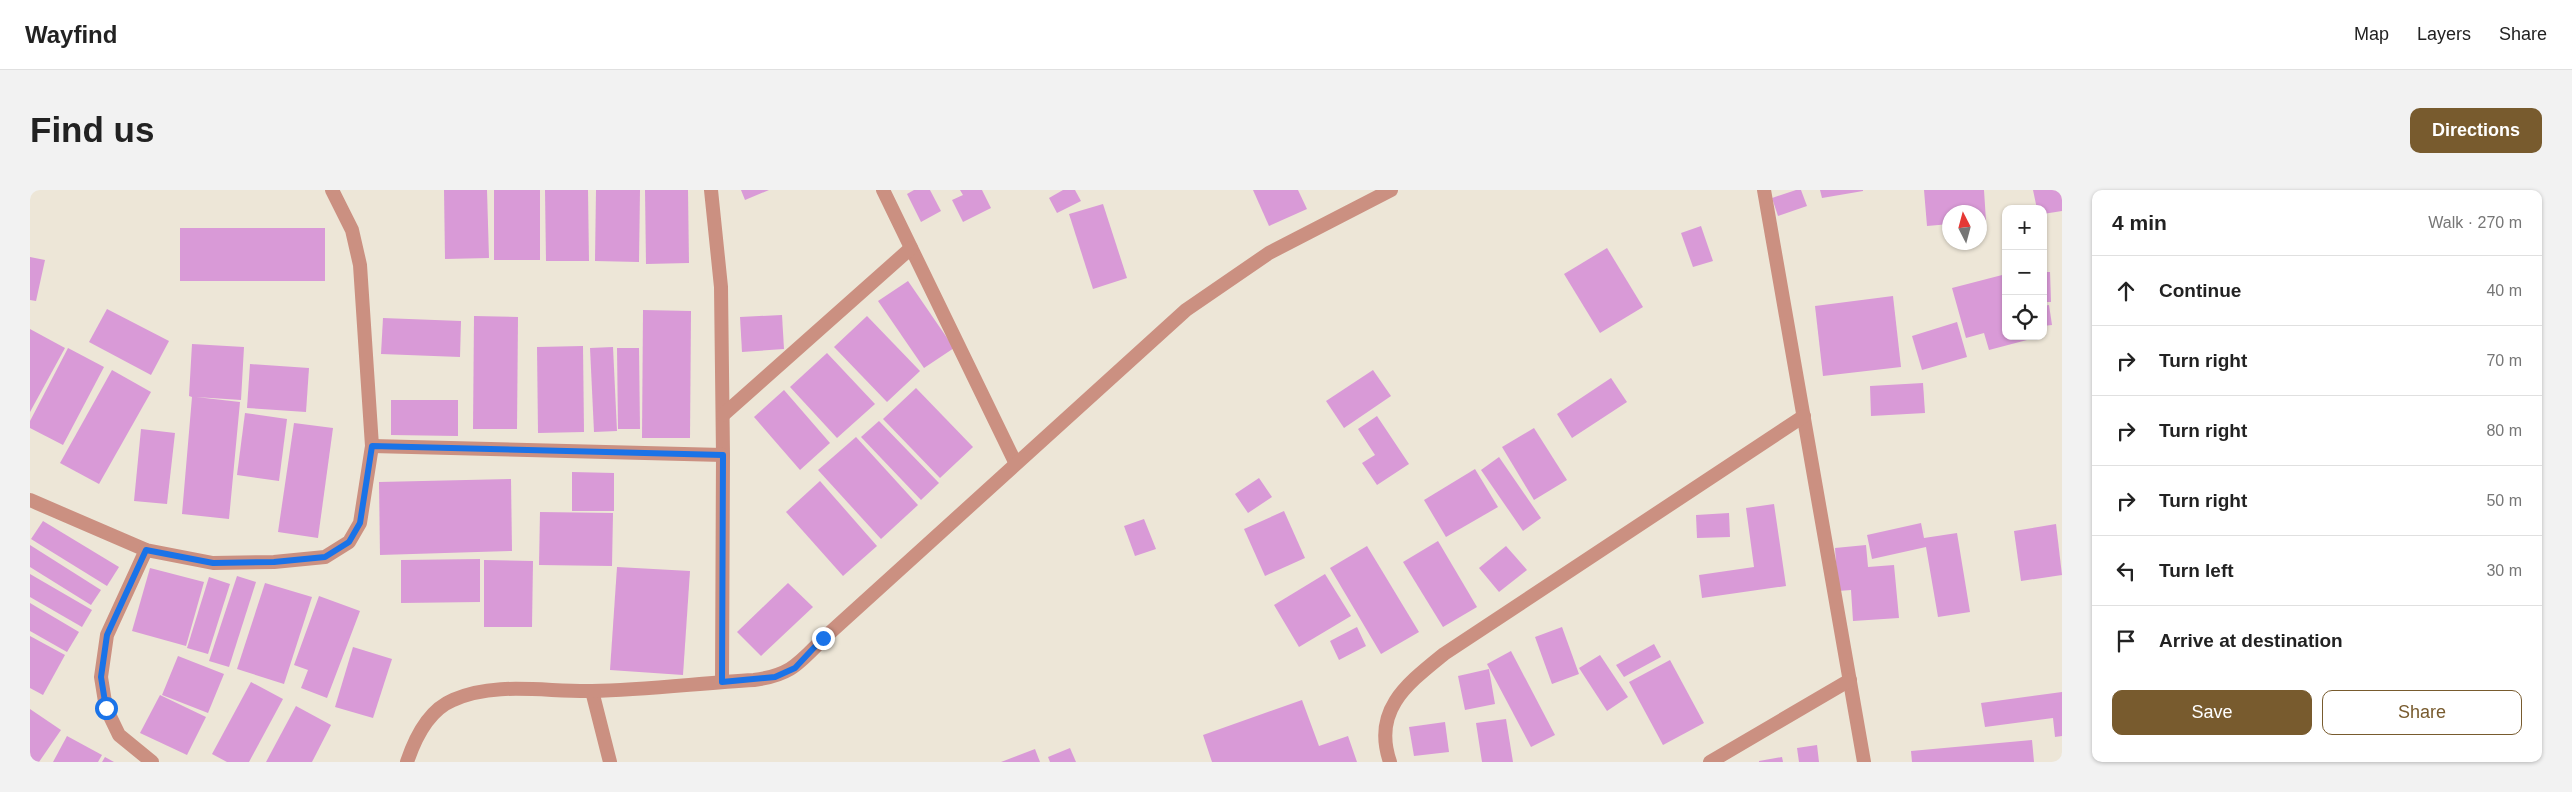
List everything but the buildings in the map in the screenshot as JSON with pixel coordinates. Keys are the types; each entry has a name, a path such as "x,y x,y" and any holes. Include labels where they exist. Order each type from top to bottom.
{"street":[{"path":"30,500 146,550 213,563 274,562 325,557 349,542 360,523 372,446 360,265 352,230 332,190"},
{"path":"711,190 721,288 723,415 722,682"},
{"path":"883,190 1015,462"},
{"path":"407,762 411,749 431,714 452,700 479,691 592,691 722,682 775,677 795,668 823,638 1015,462 1186,310 1269,253 1391,190"},
{"path":"1764,190 1864,762"},
{"path":"723,415 911,248"},
{"path":"1390,762 1384,746 1384,727 1391,709 1410,681 1452,648 1804,416"},
{"path":"372,446 723,455"},
{"path":"146,550 107,635 101,677 106,708 119,736 152,762"},
{"path":"1710,762 1850,680"},
{"path":"592,691 610,762"}],"route":[{"path":"106,708 101,677 107,635 146,550 213,563 274,562 325,557 349,542 360,523 372,446 723,455 722,682 775,677 795,668 823,638"}]}
